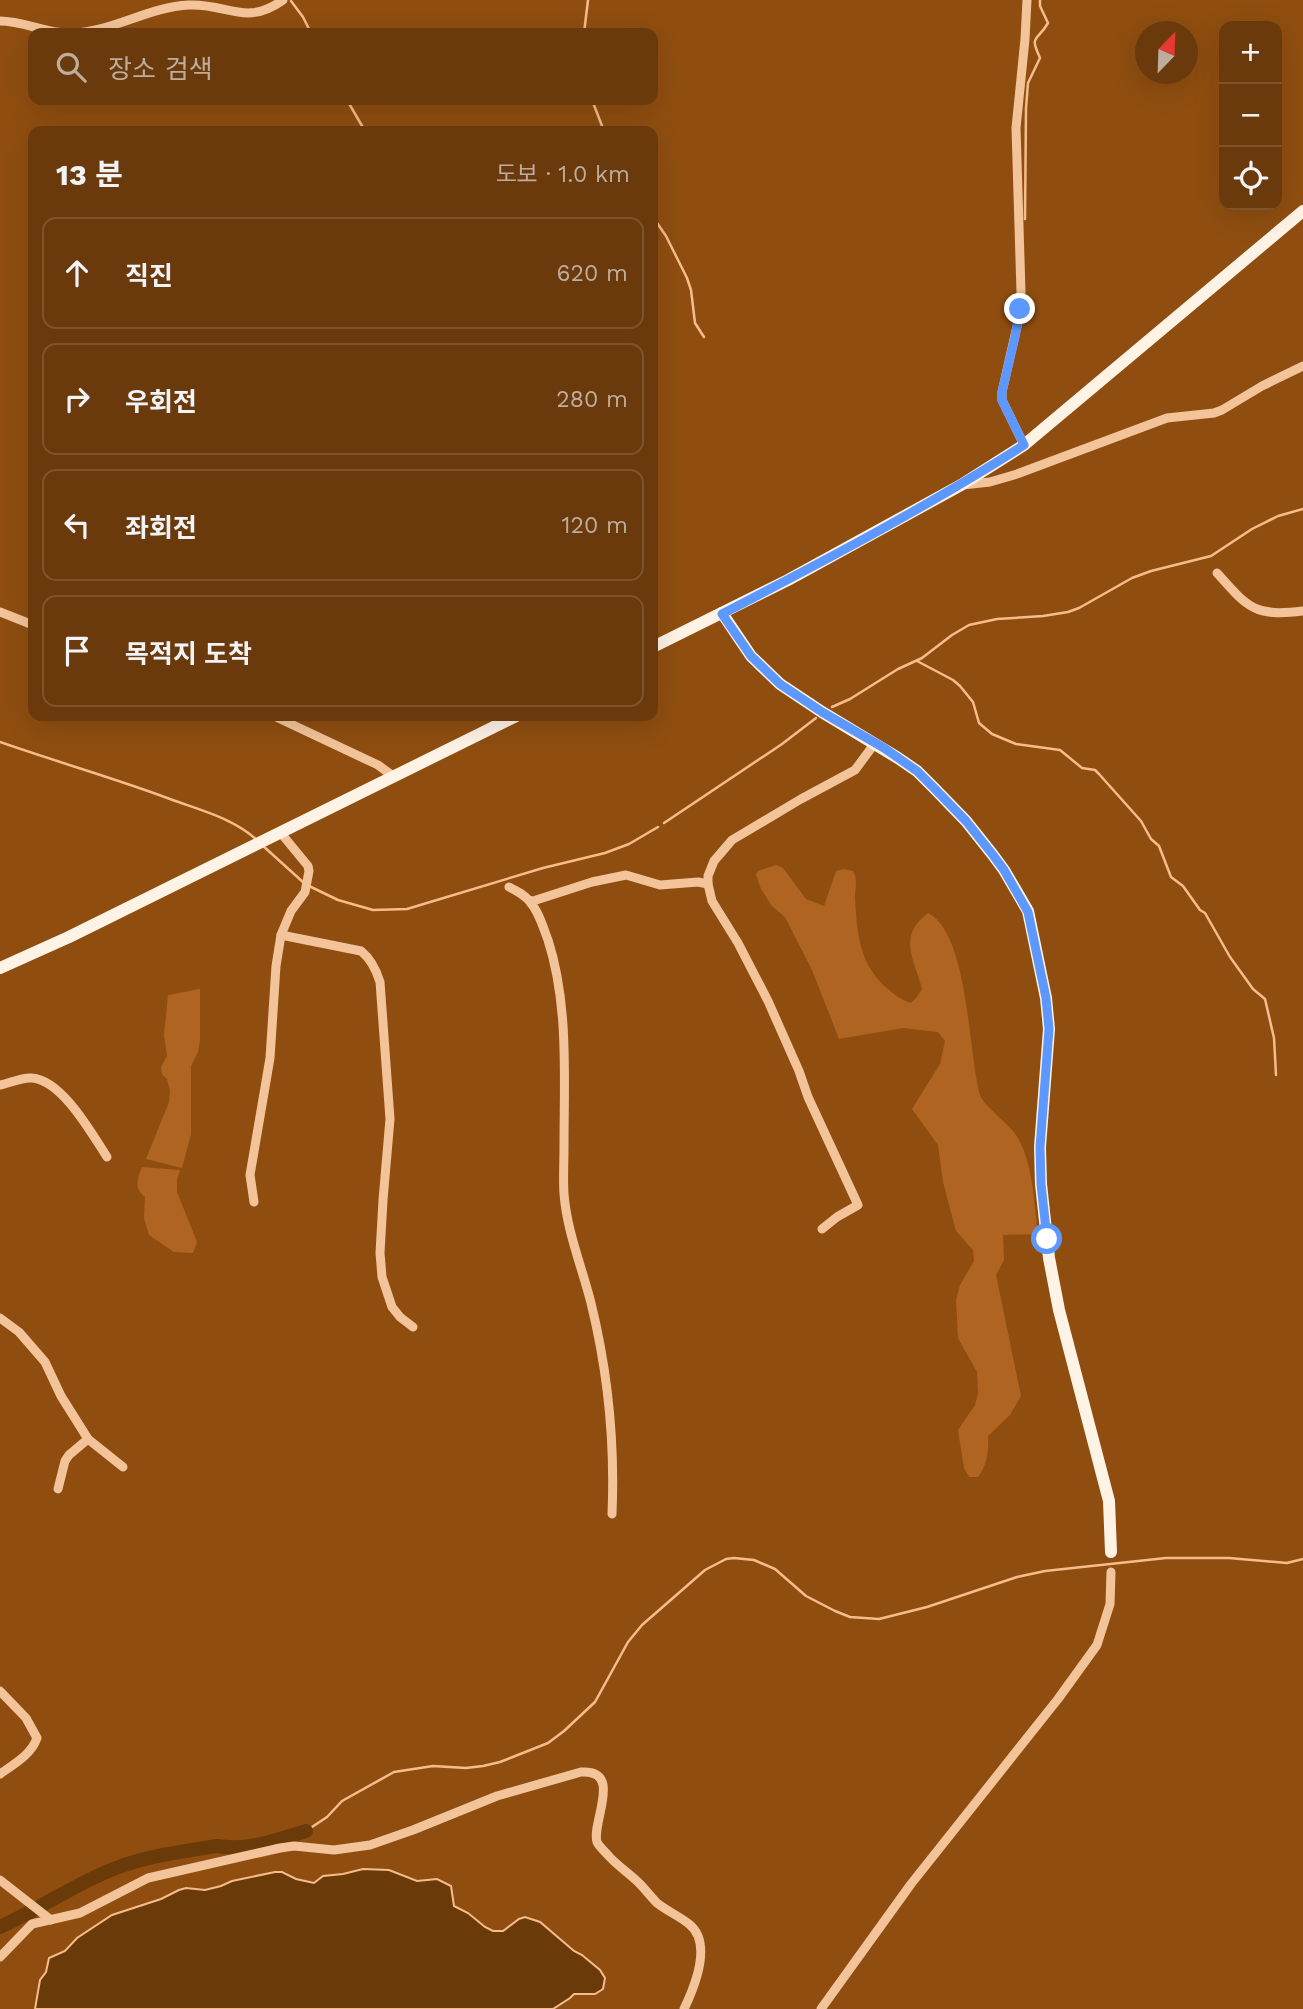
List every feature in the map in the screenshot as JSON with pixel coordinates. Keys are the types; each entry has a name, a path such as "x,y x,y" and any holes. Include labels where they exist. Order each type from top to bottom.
{"main road":[{"path":"658,645 788,580 961,485 1024,445 1303,211"},
{"path":"722,614 751,656 780,684 917,771 966,821 1004,870 1030,917 1046,998 1049,1029 1040,1147 1049,1258 1059,1310 1110,1501 1111,1552"},
{"path":"0,968 69,937 506,721"}],"street":[{"path":"103,28 143,13 179,6 204,5 250,13 270,9 283,0"},
{"path":"1024,445 1002,400 1002,392 1015,337 1021,292 1016,128 1027,0"},
{"path":"0,21 36,28"},
{"path":"961,485 990,482 1017,474 1167,418 1214,413 1303,366"},
{"path":"1217,573 1250,606 1278,614 1303,611"},
{"path":"0,612 28,623"},
{"path":"285,721 378,765 393,776"},
{"path":"822,1229 858,1205 808,1097 768,1001 738,943 712,901 708,876 714,862 732,840 855,771 874,743"},
{"path":"254,1202 250,1175 270,1058 276,966 281,935 291,911 305,892 308,866 275,834"},
{"path":"529,900 626,875 660,885 698,882 708,884"},
{"path":"509,887 520,892 536,910 552,953 562,1001 564,1194 568,1222 602,1358 613,1459 612,1514"},
{"path":"281,935 361,951 368,956 377,975 381,994 390,1119 380,1254 382,1277 392,1307 413,1327"},
{"path":"0,1085 31,1078 50,1085 64,1097 85,1123 107,1157"},
{"path":"0,1318 19,1332 45,1362 61,1396 88,1439 123,1468"},
{"path":"58,1489 65,1461 88,1439"},
{"path":"821,2009 911,1884 1058,1699 1097,1645 1111,1604 1111,1572"},
{"path":"0,1691 26,1718 37,1738 27,1755 0,1774"},
{"path":"0,1957 32,1924 80,1913 148,1878 280,1848 294,1846 334,1850 370,1845 497,1796 589,1771 602,1780 603,1797 597,1842 616,1864 658,1903 691,1925 699,1940 701,1959 684,2009"},
{"path":"0,1880 51,1920"}],"shaded area":[{"path":"776,865 783,868 806,899 824,906 836,871 853,871 856,881 857,924 865,959 878,980 907,1002 911,1003 922,989 910,948 913,931 928,913 942,925 952,944 959,969 980,1095 1016,1135 1026,1157 1038,1234 1003,1235 1004,1260 996,1275 1021,1396 1010,1415 988,1436 987,1458 978,1477 969,1477 964,1468 958,1430 975,1405 978,1393 977,1372 958,1338 956,1300 960,1285 974,1261 973,1250 956,1231 943,1182 938,1145 912,1109 940,1064 945,1041 938,1032 903,1028 839,1039 812,970 785,917 772,906 761,889 756,875 758,871"},
{"path":"200,989 200,1040 191,1066 191,1134 182,1168 146,1159 169,1102 170,1090 161,1067 167,1056 164,1035 168,995"},
{"path":"142,1167 180,1170 177,1192 197,1242 193,1253 174,1252 149,1235 144,1218 145,1197 139,1190 138,1183"},
{"path":"363,1869 389,1870 417,1881 437,1879 451,1886 454,1906 493,1931 503,1931 525,1917 540,1922 600,1970 605,1978 603,1989 595,1994 574,1994 553,2009 35,2009 40,1980 46,1972 49,1958 65,1951 77,1938 112,1915 186,1888 205,1890 275,1872 314,1883 323,1876"}],"waterway":[{"path":"585,28 588,0"},
{"path":"1025,219 1028,83 1040,58 1035,41 1048,23 1040,0"},
{"path":"291,1 308,28"},
{"path":"350,105 362,126"},
{"path":"594,105 602,126"},
{"path":"658,224 687,278 695,323 704,337"},
{"path":"832,707 922,658 969,625 997,619 1068,612 1132,578 1211,556 1252,529 1278,516 1303,509"},
{"path":"917,661 960,686 973,702 979,723 992,734 1016,744 1060,750 1082,768 1095,770 1141,821 1151,839 1159,846 1171,877 1183,886 1205,913 1230,957 1253,989 1265,999 1274,1038 1276,1075"},
{"path":"664,823 816,718"},
{"path":"0,742 204,811 238,826 257,840"},
{"path":"309,886 338,900 373,910 407,909 543,868 605,853 629,844 658,827"},
{"path":"262,845 304,883"},
{"path":"306,1831 327,1817 342,1801 394,1772 433,1766 483,1766 548,1743 595,1702 628,1642 642,1625 705,1570 726,1559 754,1560 775,1569 806,1596 835,1611 850,1617 879,1619 1045,1571 1166,1558 1229,1558 1287,1563 1303,1559"},
{"path":"0,1927 101,1874 128,1864 166,1854 217,1846 251,1846 306,1831"}],"route":[{"path":"1020,309 1002,383 1002,400 1024,445 961,485 722,614 751,656 780,684 917,771 966,821 993,855 1028,912 1046,998 1049,1029 1040,1147 1047,1239"}]}
